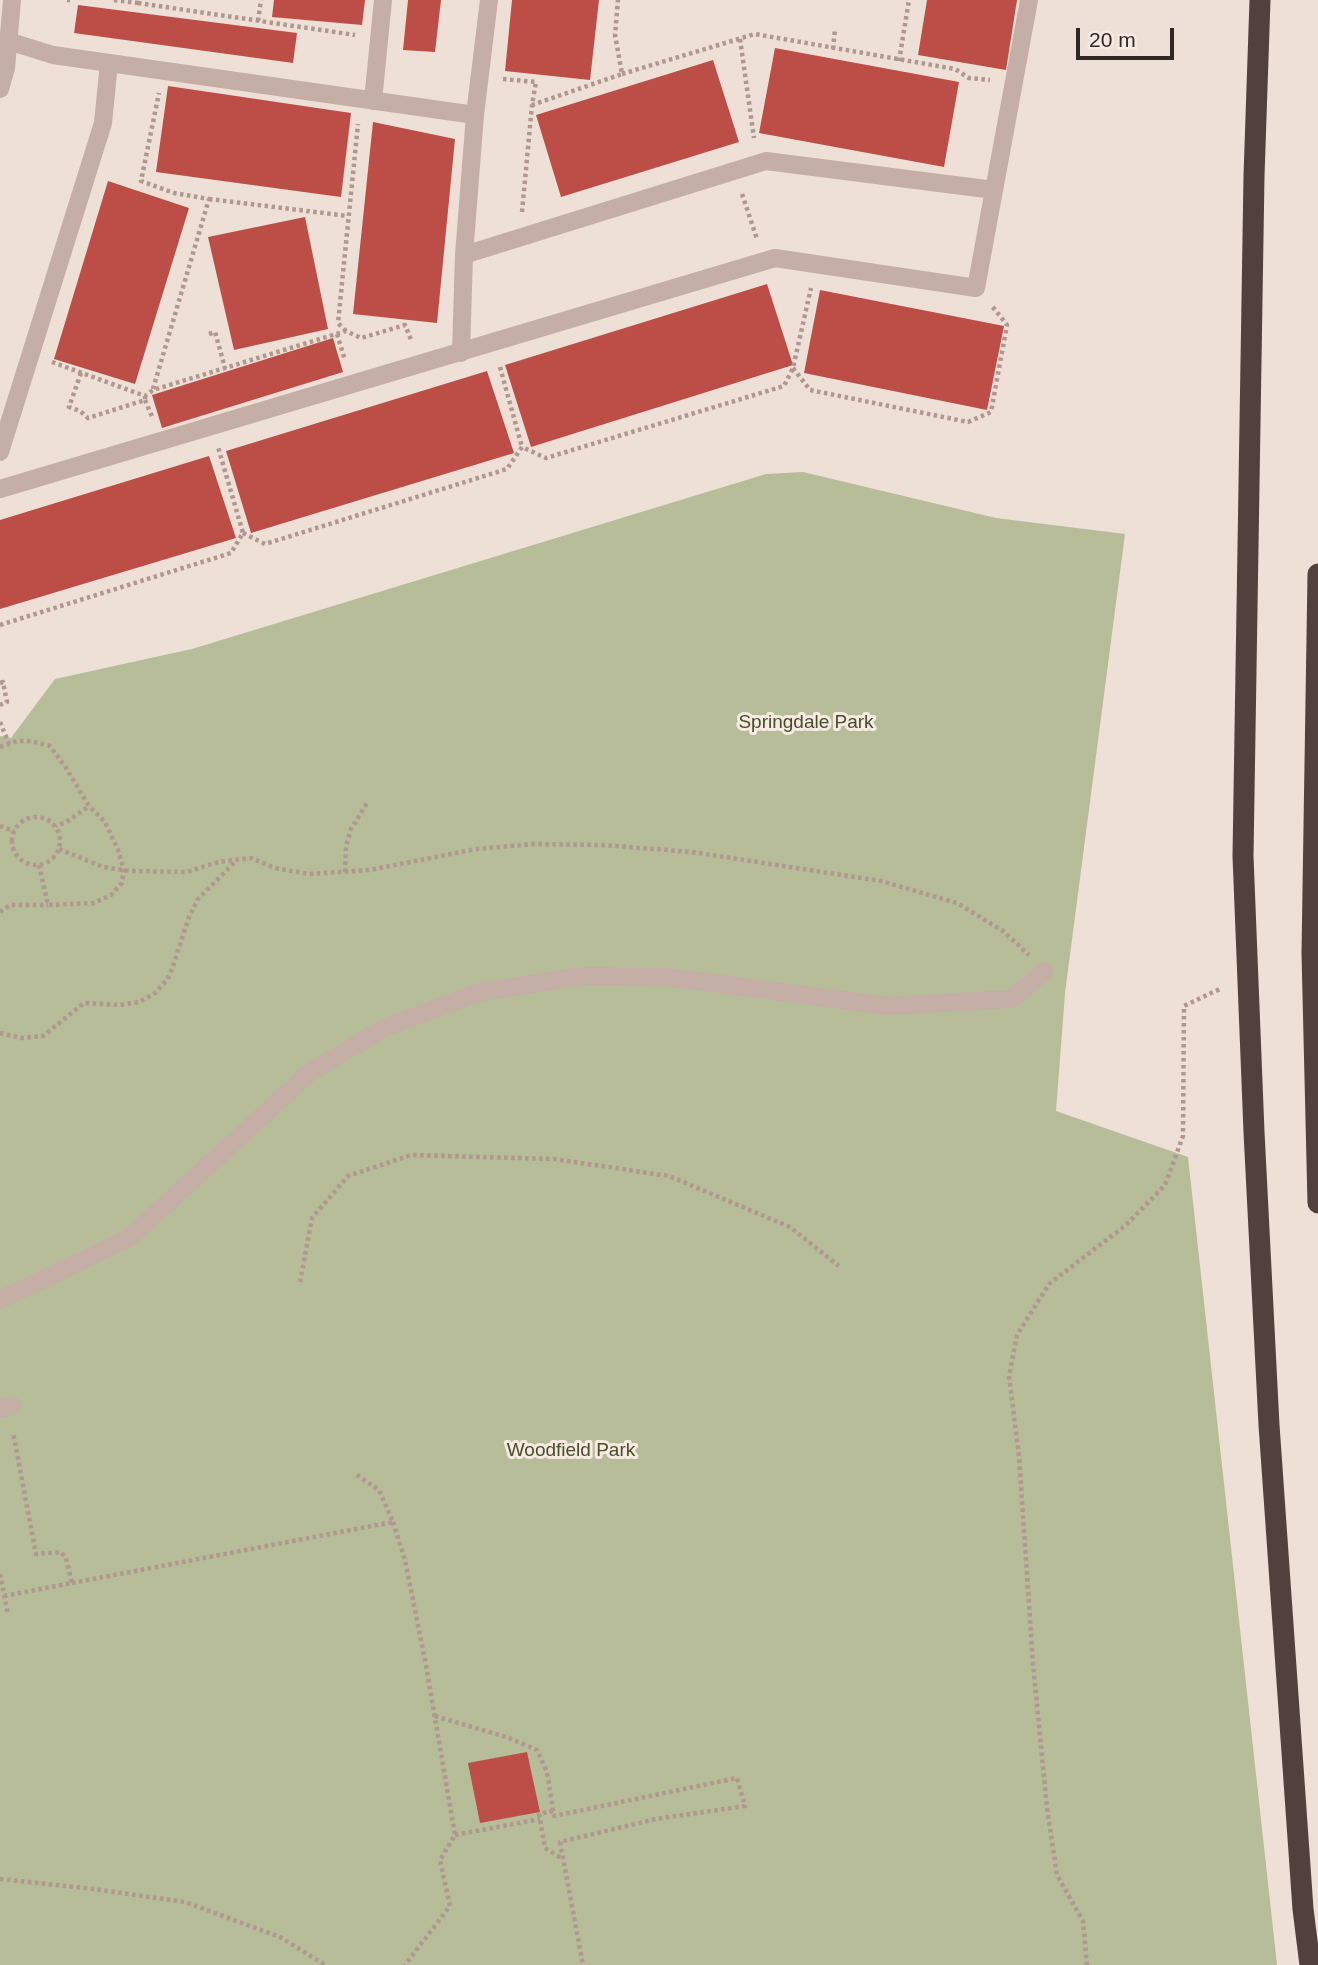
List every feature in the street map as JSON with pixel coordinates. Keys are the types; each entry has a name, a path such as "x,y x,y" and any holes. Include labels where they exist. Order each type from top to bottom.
{"highway":[{"path":"1261,0 1254,176 1243,856 1269,1425 1303,1909 1310,1965"},
{"path":"1318,574 1312,953 1318,1203"}],"lane":[{"path":"0,89 6,68 12,0"},
{"path":"373,100 383,0"},
{"path":"461,353 464,255 475,115 489,0"},
{"path":"0,489 775,258 976,288 1029,0"},
{"path":"8,41 53,55 475,115"},
{"path":"0,452 103,123 109,63"},
{"path":"464,255 766,160 994,190"},
{"path":"0,1300 129,1238 309,1073 384,1028 480,992 584,976 666,977 888,1006 1012,999 1045,971"}],"path":[{"path":"114,0 138,1 379,39"},
{"path":"258,21 261,0"},
{"path":"618,0 615,35 622,74"},
{"path":"899,61 909,0"},
{"path":"833,48 835,29"},
{"path":"532,105 622,74 755,34 956,69 964,74"},
{"path":"740,39 757,163"},
{"path":"163,71 141,181 174,193 209,199 348,216"},
{"path":"480,77 536,82 520,238"},
{"path":"357,130 338,323 346,331 361,338 405,325 421,364"},
{"path":"734,170 749,219 766,260"},
{"path":"153,390 209,199"},
{"path":"493,343 522,447 546,458 784,386 793,368 816,264"},
{"path":"793,368 810,390 968,422 991,412 1007,324"},
{"path":"81,373 69,407 88,418 145,400 145,396 153,390 346,331"},
{"path":"209,334 215,332 225,368"},
{"path":"337,334 340,346"},
{"path":"32,355 145,396"},
{"path":"212,426 243,533 265,544 507,469 522,447"},
{"path":"0,625 230,553 243,533"},
{"path":"0,682 3,682 7,702 0,705"},
{"path":"0,722 10,744"},
{"path":"0,747 31,741 50,746 89,806 104,822 118,850 124,870 122,883 111,895 94,903 10,905 0,912"},
{"path":"345,872 346,846 351,829 367,803"},
{"path":"55,825 66,822 89,806"},
{"path":"33,817 41,817 55,825 61,841 51,860 39,865 23,861 17,855 12,839 18,824 33,817"},
{"path":"0,826 14,831"},
{"path":"59,849 103,867 124,870 187,873 218,862 251,858 275,868 309,874 370,870 476,849 534,844 602,845 692,852 881,881 957,903 1003,931 1045,971"},
{"path":"0,1032 21,1038 43,1036 84,1003 120,1005 139,1002 155,993 173,969 188,918 198,899 237,860"},
{"path":"39,865 48,905"},
{"path":"1087,1965 1083,1921 1057,1875 1047,1808 1032,1664 1019,1456 1009,1376 1017,1335 1049,1284 1126,1225 1165,1185 1182,1136 1184,1006 1248,976"},
{"path":"300,1282 312,1219 348,1176 411,1155 554,1159 670,1176 790,1227 839,1266"},
{"path":"12,1426 36,1555 61,1552 66,1558 72,1583"},
{"path":"354,1473 379,1490 405,1560 455,1835 440,1860 450,1906 405,1965"},
{"path":"4,1596 393,1522"},
{"path":"0,1574 8,1615"},
{"path":"435,1716 509,1738 537,1750 547,1772 554,1816 737,1778 745,1807 656,1819 559,1842 583,1965"},
{"path":"554,1811 539,1814 545,1848 562,1859"},
{"path":"455,1835 540,1819"},
{"path":"0,1879 186,1902 280,1937 325,1965"}],"green space":[{"name":"Woodfield Park","path":"803,472 996,518 1125,534 1065,993 1056,1111 1188,1157 1277,1965 0,1965 0,736 11,738 55,679 192,649 766,474"}],"building":[{"path":"274,0 365,0 362,25 272,17"},
{"path":"408,0 441,0 435,52 403,50"},
{"path":"512,0 599,0 590,80 505,71"},
{"path":"927,0 1017,0 1006,70 918,55"},
{"path":"78,5 297,33 293,63 74,33"},
{"path":"775,48 959,82 944,167 759,133"},
{"path":"713,60 739,142 561,197 536,115"},
{"path":"168,86 351,113 341,197 156,172"},
{"path":"373,122 455,139 437,323 353,314"},
{"path":"108,181 189,208 135,384 54,359"},
{"path":"305,217 328,329 234,350 208,237"},
{"path":"767,284 793,365 531,447 505,365"},
{"path":"820,290 1004,326 987,410 804,373"},
{"path":"333,338 343,372 162,428 152,395"},
{"path":"487,371 514,453 251,533 226,451"},
{"path":"209,456 236,538 0,609 0,520"},
{"path":"527,1752 540,1812 480,1823 468,1763"}],"park label":[{"name":"Springdale Park","path":"806,723"}]}
